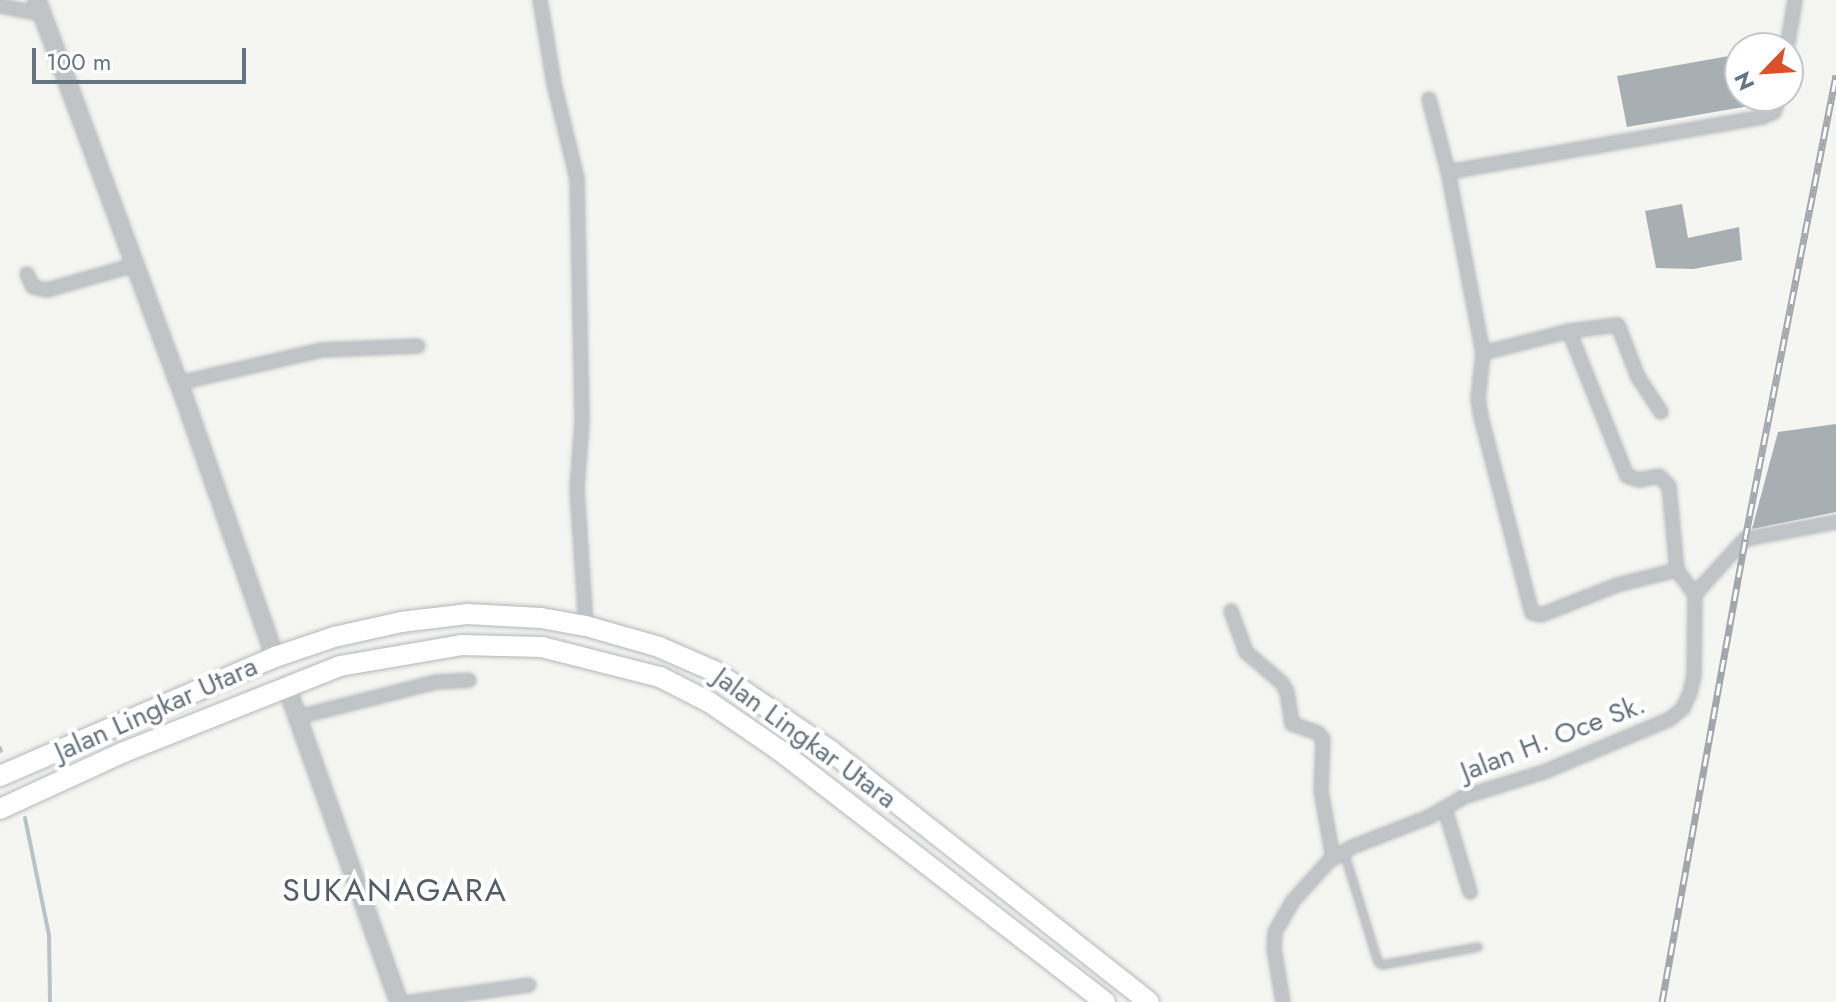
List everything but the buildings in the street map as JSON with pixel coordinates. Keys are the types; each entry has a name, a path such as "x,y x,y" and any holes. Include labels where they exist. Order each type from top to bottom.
{"main road":[{"name":"Jalan Lingkar Utara","path":"7,774 275,657 334,637 401,622 457,615 541,618 586,626 659,647 714,671 795,724 1149,1002"},
{"path":"457,615 461,645"},
{"name":"Jalan Lingkar Utara","path":"15,801 124,752 340,666 461,645 542,647 660,677 709,702 779,750 1105,1002"},
{"path":"779,750 795,724"},
{"path":"114,729 124,752"},
{"path":"1115,1002 1128,985"}],"street":[{"path":"540,0 554,84 577,178 582,421 577,489 586,626"},
{"path":"1790,32 1795,0"},
{"path":"0,6 40,7 179,383 275,657"},
{"path":"1429,99 1448,172 1483,353 1478,399 1481,417 1532,613 1541,615 1617,585 1677,570"},
{"path":"1448,172 1762,117 1774,112"},
{"path":"27,274 33,287 47,290 134,265"},
{"path":"1483,353 1569,331 1618,325 1638,377 1661,412"},
{"path":"1569,331 1627,476 1639,480 1659,476 1669,486 1677,570 1695,595 1745,539 1836,522"},
{"path":"179,383 322,350 418,346"},
{"name":"Jalan H. Oce Sk.","path":"1283,1002 1274,949 1275,932 1292,902 1339,855 1445,809 1463,797 1544,772 1616,743 1678,712 1688,698 1694,675 1695,595"},
{"path":"1231,611 1246,652 1282,683 1287,692 1292,724 1318,733 1323,739 1321,791 1339,855"},
{"path":"298,717 436,682 469,680"},
{"path":"286,685 399,1002"},
{"path":"1445,809 1470,892"},
{"path":"411,1002 529,985"}],"lane":[{"path":"1339,855 1378,962 1387,966 1478,947"}],"waterway":[{"path":"25,818 49,935 50,1002"}],"railway":[{"path":"1662,1002 1745,539 1836,75"}],"district":[{"name":"SUKANAGARA","path":"395,890"}]}
